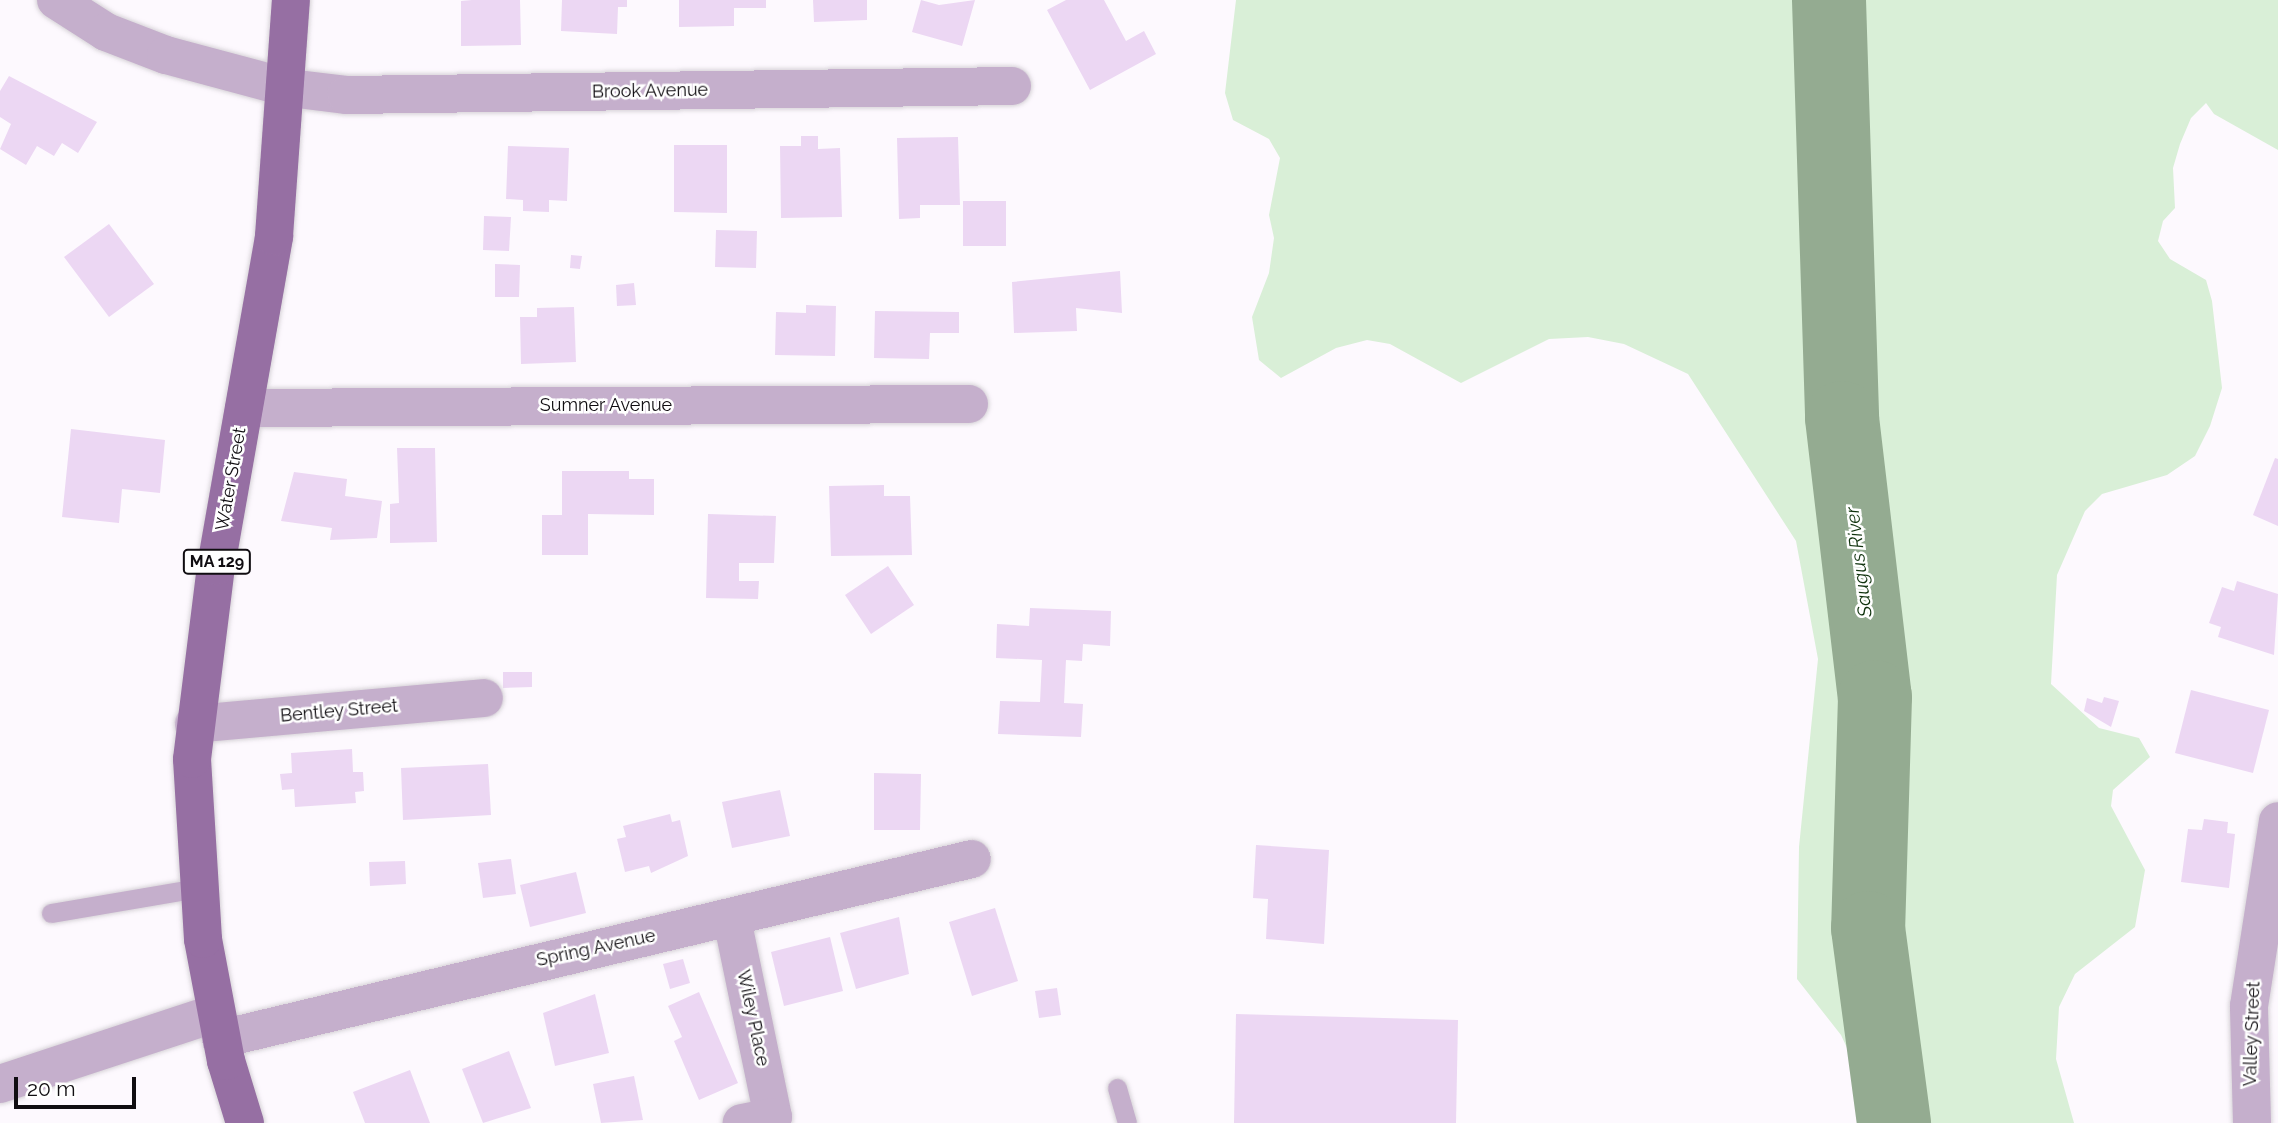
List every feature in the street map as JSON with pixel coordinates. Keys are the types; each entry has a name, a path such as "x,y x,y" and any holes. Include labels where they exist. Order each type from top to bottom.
{"main road":[{"name":"Water Street","path":"245,1123 219,1026 198,888 194,723 274,236 289,88 291,0"}],"street":[{"name":"Brook Avenue","path":"56,0 106,32 166,55 289,88 377,96 1012,86"},
{"name":"Sumner Avenue","path":"244,408 969,404"},
{"name":"Bentley Street","path":"194,723 484,698"},
{"name":"Valley Street","path":"2252,1123 2249,1006 2278,821"},
{"name":"Spring Avenue","path":"0,1084 219,1026 732,919 972,859"},
{"name":"Wiley Place","path":"732,919 763,1121"}],"lane":[{"path":"51,913 198,888"},
{"path":"1118,1088 1127,1123"}],"green space":[{"path":"1236,0 2278,0 2278,150 2214,114 2206,103 2191,118 2180,144 2173,168 2175,208 2163,221 2158,241 2170,259 2206,280 2212,301 2222,388 2210,426 2195,456 2167,475 2102,494 2085,511 2057,575 2051,684 2099,728 2139,738 2150,757 2113,790 2111,806 2145,870 2135,927 2075,974 2059,1007 2056,1059 2074,1123 1857,1123 1853,1061 1841,1035 1797,979 1799,847 1818,659 1796,541 1688,374 1624,344 1588,337 1549,339 1461,383 1390,344 1367,340 1336,348 1281,378 1259,360 1252,317 1269,273 1274,238 1269,215 1280,158 1269,139 1233,120 1225,93"}],"building":[{"path":"520,0 521,45 461,46 461,1"},
{"path":"562,0 627,0 627,7 618,7 617,34 561,31"},
{"path":"679,0 766,0 766,8 734,8 734,26 679,27"},
{"path":"813,0 867,0 867,20 814,22"},
{"path":"921,0 939,5 975,0 962,46 912,32"},
{"path":"1066,0 1104,0 1126,41 1144,31 1156,54 1090,90 1047,10"},
{"path":"9,76 97,122 78,153 62,143 54,156 37,146 26,165 0,149 11,124 0,117 0,91"},
{"path":"801,136 818,136 818,149 840,148 842,217 781,218 780,146 801,146"},
{"path":"958,137 960,205 920,205 920,218 899,219 897,138"},
{"path":"674,145 727,145 727,213 674,212"},
{"path":"508,146 569,148 567,201 549,200 549,212 523,211 523,200 506,199"},
{"path":"963,201 1006,201 1006,246 963,246"},
{"path":"484,216 511,217 509,251 483,250"},
{"path":"109,224 154,284 109,317 64,257"},
{"path":"716,230 757,231 756,268 715,267"},
{"path":"571,255 582,256 580,269 570,268"},
{"path":"495,264 520,265 519,297 495,297"},
{"path":"1120,271 1122,313 1076,308 1077,331 1014,333 1012,282"},
{"path":"634,283 636,305 617,306 616,285"},
{"path":"806,305 836,306 835,356 775,355 776,312 806,313"},
{"path":"574,307 576,362 521,364 520,317 537,317 537,308"},
{"path":"875,311 959,312 959,333 930,333 929,359 874,358"},
{"path":"71,429 165,440 160,493 122,489 119,523 62,517"},
{"path":"397,448 435,448 437,542 390,543 390,504 399,503"},
{"path":"2275,458 2278,459 2278,526 2253,515"},
{"path":"562,471 629,471 629,479 654,479 654,515 588,514 588,555 542,555 542,515 562,515"},
{"path":"294,472 347,479 345,496 382,501 377,538 330,540 332,528 281,521"},
{"path":"884,485 884,496 910,496 912,555 831,556 829,486"},
{"path":"708,514 776,516 774,563 739,563 739,581 759,581 758,599 706,598"},
{"path":"888,566 914,605 871,634 845,595"},
{"path":"2237,581 2278,594 2274,655 2218,637 2221,627 2209,623 2222,587 2234,591"},
{"path":"1030,608 1111,611 1110,646 1083,644 1082,661 1066,660 1064,703 1083,704 1081,737 998,734 1000,701 1040,702 1042,660 996,658 997,624 1029,626"},
{"path":"503,672 532,672 532,687 503,688"},
{"path":"2191,690 2269,710 2253,773 2175,753"},
{"path":"2104,697 2119,701 2111,727 2084,711 2087,698 2102,703"},
{"path":"352,749 353,772 363,772 364,791 355,792 356,803 295,807 294,789 282,790 280,774 292,773 291,753"},
{"path":"488,764 491,815 403,820 401,768"},
{"path":"874,773 921,774 920,830 874,830"},
{"path":"780,790 790,836 732,848 722,802"},
{"path":"670,814 672,822 680,820 688,856 651,873 649,866 625,872 617,839 626,837 623,826"},
{"path":"2204,819 2228,822 2227,833 2235,834 2229,888 2181,882 2188,829 2202,830"},
{"path":"1256,845 1329,850 1324,944 1266,939 1268,899 1253,898"},
{"path":"511,859 516,894 483,898 478,863"},
{"path":"405,861 406,884 370,886 369,862"},
{"path":"576,872 586,913 530,927 520,885"},
{"path":"995,908 1018,981 972,996 949,922"},
{"path":"899,917 909,974 856,989 840,933"},
{"path":"830,937 843,991 784,1006 771,952"},
{"path":"683,959 690,983 670,989 663,964"},
{"path":"1057,988 1061,1015 1039,1018 1035,991"},
{"path":"699,992 738,1083 699,1100 674,1041 682,1037 668,1006"},
{"path":"595,994 609,1053 555,1066 543,1013"},
{"path":"1236,1014 1458,1020 1456,1123 1234,1123"},
{"path":"509,1051 531,1108 483,1123 462,1069"},
{"path":"410,1070 430,1123 365,1123 353,1092"},
{"path":"634,1076 643,1120 601,1123 593,1084"}],"waterway":[{"name":"Saugus River","path":"1829,0 1842,418 1875,697 1868,928 1894,1123"}]}
